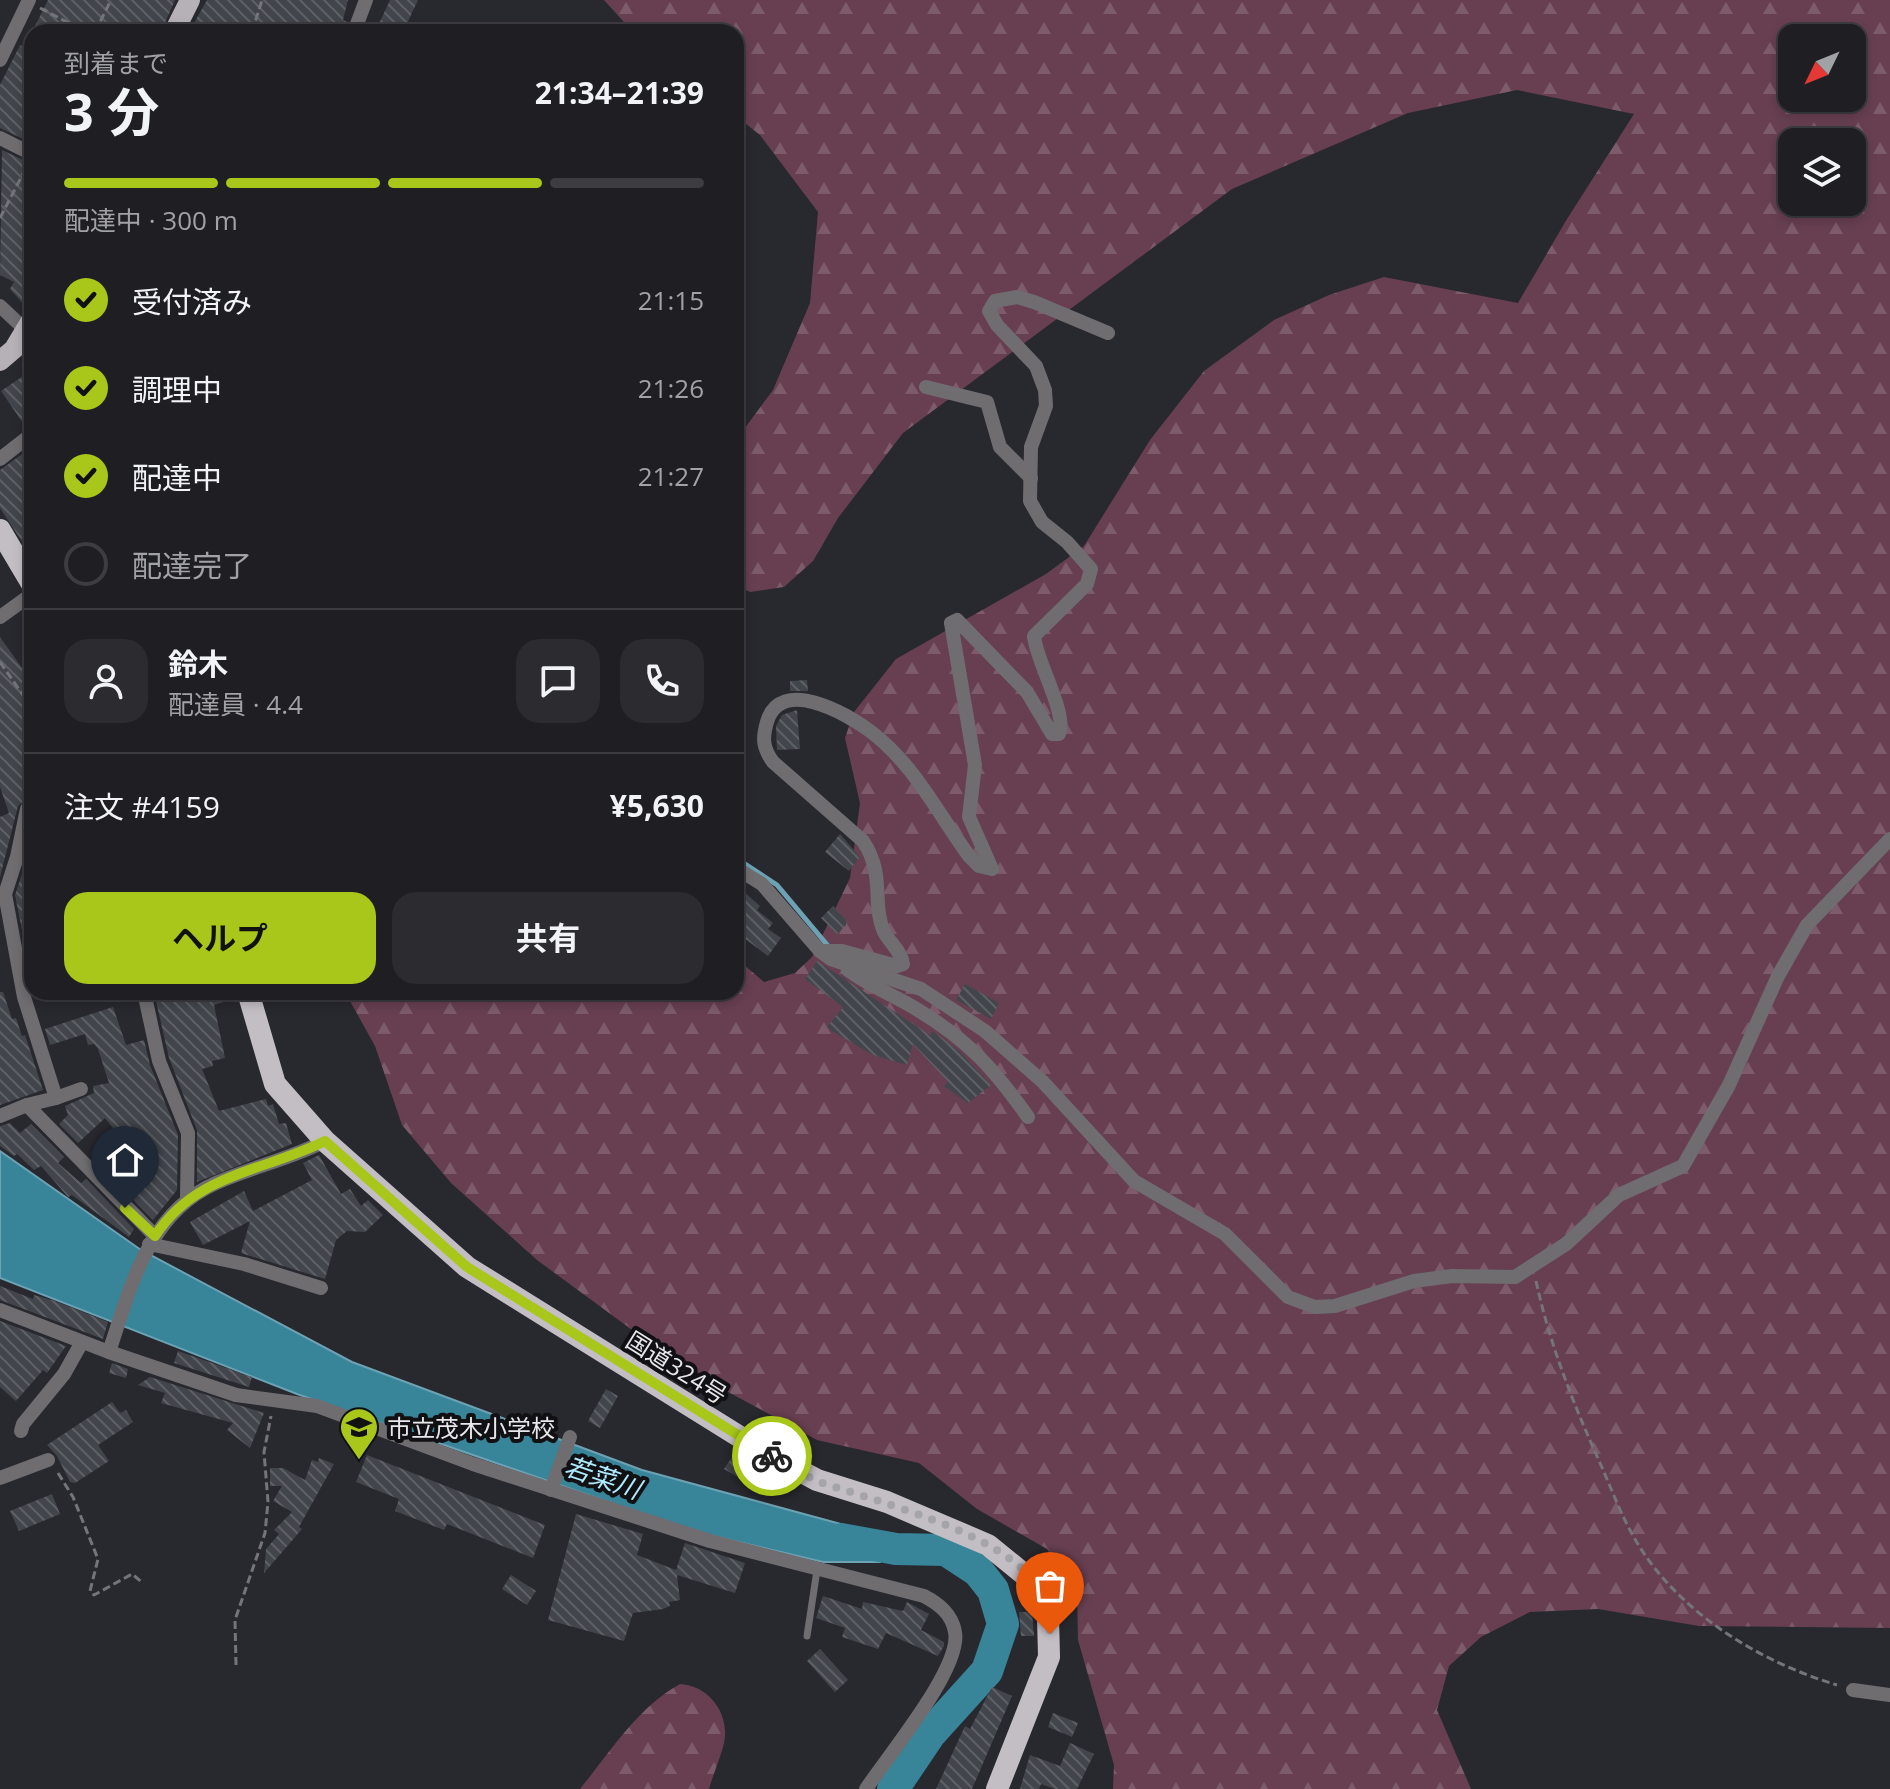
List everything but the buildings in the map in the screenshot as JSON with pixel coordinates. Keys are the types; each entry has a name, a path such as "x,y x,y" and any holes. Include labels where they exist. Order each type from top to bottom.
{"highway":[{"path":"0,530 24,570"},
{"name":"国道324号","path":"250,1000 275,1084 325,1141 467,1267 803,1473 944,1525 988,1545 1022,1570 1041,1591 1050,1644 1042,1679 997,1789"}],"main road":[{"path":"178,24 190,0"},
{"path":"0,361 24,335"}],"street":[{"path":"357,24 366,0"},
{"path":"0,60 29,1"},
{"path":"0,138 24,157"},
{"path":"820,951 842,951 897,966 903,964 884,931 878,872 868,848 764,749 764,734 772,709 779,703 819,701 870,731 930,794 969,856 979,866 992,869 969,817 975,765 951,623 957,620 1027,692 1052,734 1059,734 1061,728 1057,707 1035,652 1034,636 1087,584 1091,569 1067,542 1042,522 1030,501 1031,447 1046,406 1045,390 1036,366 997,325 989,311 995,301 1017,297 1108,333"},
{"path":"0,306 24,324"},
{"path":"926,387 987,402 1000,447 1031,478"},
{"path":"0,459 24,440"},
{"path":"0,617 24,600"},
{"path":"24,823 17,857 2,894 24,997"},
{"path":"841,965 874,971 921,989 985,1031 1043,1082 1134,1181 1225,1234 1288,1297 1315,1307 1335,1306 1414,1281 1452,1276 1515,1277 1566,1244 1619,1195 1683,1166 1729,1085 1778,976 1807,925 1890,839"},
{"path":"744,873 762,884 820,951 963,1040 992,1066 1028,1117"},
{"path":"25,1000 56,1098"},
{"path":"146,1000 159,1061 188,1133 187,1198"},
{"path":"0,1116 81,1089"},
{"path":"27,1105 150,1243 244,1264 321,1288"},
{"path":"109,1352 150,1243 169,1215 187,1198 227,1179 298,1155 325,1141"},
{"path":"0,1310 109,1352 236,1395 317,1406 710,1541 924,1596 940,1604 956,1634 954,1650 943,1676 866,1789"},
{"path":"21,1431 64,1374 82,1342"},
{"path":"552,1486 570,1437"},
{"path":"0,1478 48,1460"},
{"path":"1853,1690 1890,1695"}],"lane":[{"path":"807,1636 817,1570"}],"path":[{"path":"99,24 111,0"},
{"path":"254,24 262,0"},
{"path":"29,1 71,24"},
{"path":"0,218 24,171"},
{"path":"0,662 24,696"},
{"path":"1532,1267 1544,1318 1575,1407 1632,1534 1650,1560 1705,1617 1764,1658 1853,1690"},
{"path":"236,1665 235,1620 265,1533 268,1502 264,1452 274,1400"},
{"path":"48,1460 73,1497 98,1559 90,1591 94,1595 132,1574 143,1583"}],"green space":[{"path":"604,0 1890,0 1890,1628 1699,1626 1598,1609 1530,1612 1481,1637 1449,1666 1437,1710 1471,1789 1113,1789 1114,1765 1078,1640 1077,1590 1047,1549 977,1509 919,1463 817,1440 730,1393 639,1335 537,1260 451,1183 402,1125 375,1046 349,1000 744,1000 744,965 764,982 795,973 812,957 850,878 860,803 845,738 854,712 896,659 1046,574 1084,546 1150,440 1204,371 1274,320 1329,295 1384,277 1518,303 1634,114 1517,90 1408,113 1232,189 903,433 838,518 813,561 784,587 750,592 744,589 744,429 773,390 810,303 818,212 760,135 744,122 744,24 626,24"},
{"path":"680,1684 701,1690 722,1714 725,1736 709,1789 580,1789 638,1718"}],"water":[{"path":"0,1151 141,1250 352,1362 642,1470 885,1536 880,1562 823,1562 692,1531 297,1394 0,1278"}],"waterway":[{"path":"744,863 777,885 829,947"},
{"name":"若菜川","path":"841,1539 896,1549 946,1550 978,1571 993,1590 1003,1624 987,1671 930,1734 893,1789"}],"way so far":[{"path":"772,1456 817,1480 887,1502 988,1545 1022,1570 1041,1591 1050,1634"}],"place":[{"name":"市立茂木小学校","path":"359,1461"}],"route":[{"path":"125,1208 155,1236 169,1215 187,1198 214,1184 298,1155 325,1141 467,1267 772,1456"}]}
